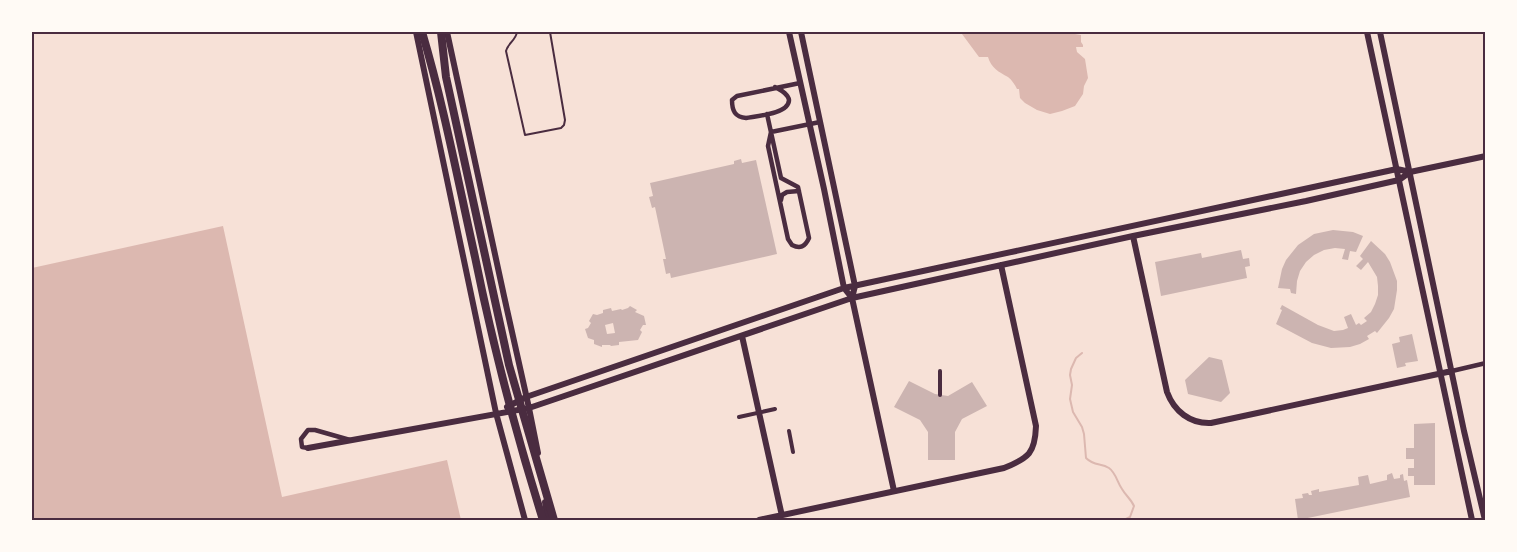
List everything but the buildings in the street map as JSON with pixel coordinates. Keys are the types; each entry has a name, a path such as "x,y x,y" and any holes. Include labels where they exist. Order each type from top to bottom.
{"highway":[{"path":"422,32 437,81 509,365 554,520"},
{"path":"441,32 446,77 498,359 520,446 543,520"}],"street":[{"path":"416,32 496,413 525,520"},
{"path":"447,32 535,435 548,520"},
{"path":"789,32 844,288 852,298"},
{"path":"801,32 855,286 852,298 894,491"},
{"path":"1367,32 1471,518"},
{"path":"1380,32 1484,517"},
{"path":"775,87 787,95 789,100 786,107 767,114 741,117 736,115 732,100 736,96 775,87 800,83"},
{"path":"767,114 775,145 781,178 798,187 809,238 807,243 798,248 788,239 768,146 771,132"},
{"path":"771,132 820,122"},
{"path":"350,440 315,430 308,430 301,440 302,447 308,448 529,408 852,298 1133,236 1306,201 1399,180 1410,172 1485,156"},
{"path":"496,413 526,397 844,288 1397,169 1410,172"},
{"path":"780,202 782,195 798,191"},
{"path":"1133,236 1167,392 1174,405 1189,419 1211,423 1485,363"},
{"path":"759,520 1004,468 1027,457 1032,450 1036,426 1001,265"},
{"path":"742,336 782,516"},
{"path":"940,370 940,395"},
{"path":"739,417 775,409"},
{"path":"789,431 793,452"}],"lane":[{"path":"517,32 506,51 525,135 561,128 564,125 550,32"}],"shaded area":[{"path":"963,32 1073,32 1081,35 1083,47 1076,47 1077,52 1085,59 1088,78 1083,94 1075,106 1062,111 1050,114 1037,110 1020,98 1019,89 1009,78 993,67 988,57 979,57 962,34"},
{"path":"223,226 282,497 447,460 461,520 32,520 32,268"}],"waterway":[{"path":"1082,353 1076,358 1071,369 1070,399 1073,412 1084,434 1086,458 1111,470 1134,506 1130,517 1110,520"}]}
